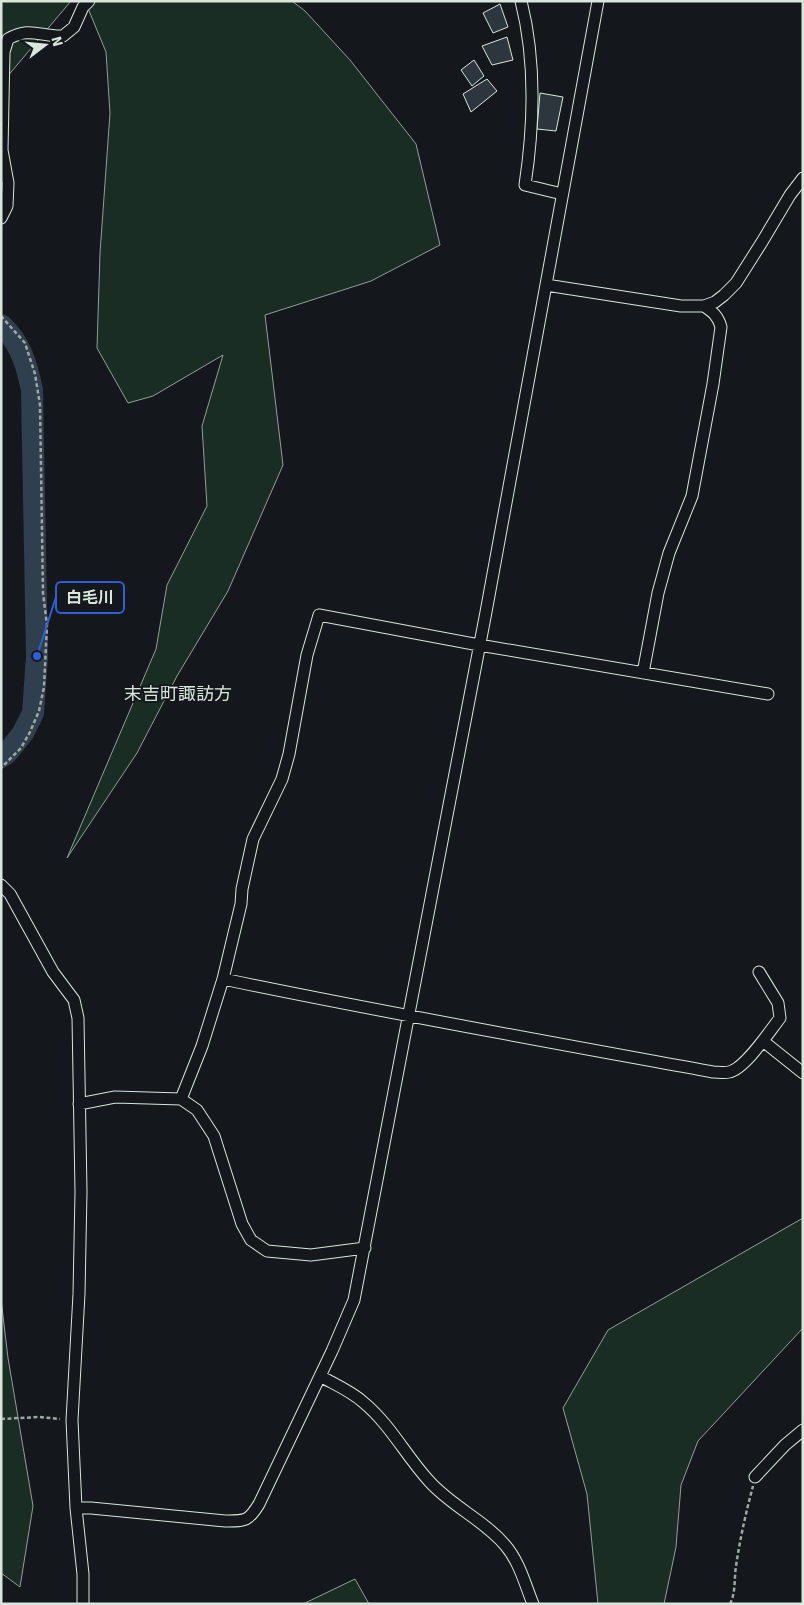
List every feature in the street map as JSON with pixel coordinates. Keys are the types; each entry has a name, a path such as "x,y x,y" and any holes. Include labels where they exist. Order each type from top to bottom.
{"street":[{"path":"1,218 7,206 8,182 2,150 4,52 8,39 18,33 30,32 63,36 74,27 83,7 89,1"},
{"path":"521,1 527,30 532,96 531,143 525,185 562,194"},
{"path":"76,1508 226,1521 240,1521 252,1516 320,1376 354,1300 479,645 598,1"},
{"path":"546,285 680,306 704,306 715,302 736,283 790,195 803,178"},
{"path":"643,673 658,593 668,553 692,496 713,384 721,327 719,318 704,306"},
{"path":"181,1099 202,1046 223,979 241,904 242,889 253,840 282,779 289,754 307,655 318,615 479,645 768,694"},
{"path":"1,885 10,894 53,972 74,1000 78,1018 81,1192 79,1294 72,1420 76,1508 83,1574 83,1604"},
{"path":"223,979 408,1016 713,1072 728,1072 739,1068 780,1018 778,1003 759,972"},
{"path":"762,1041 803,1072"},
{"path":"79,1104 115,1097 181,1099 196,1110 214,1136 242,1224 251,1240 267,1251 312,1255 365,1248"},
{"path":"320,1376 362,1400 381,1419 429,1481 446,1497 493,1532 506,1546 518,1565 533,1604"},
{"path":"755,1477 785,1445 803,1430"}],"path":[{"path":"1,316 25,343 35,374 40,405 43,593 47,625 44,687 39,711 21,748 1,768"},
{"path":"1,1419 39,1417 72,1420"},
{"path":"730,1604 734,1597 736,1567 745,1513 755,1477"}],"green space":[{"path":"1,1 71,1 1,84"},
{"path":"85,1 292,1 305,11 350,60 416,144 440,245 371,281 265,315 283,465 228,591 177,676 137,753 67,858 156,649 167,585 207,506 202,426 223,355 153,396 128,403 97,348 100,253 110,113 106,52"},
{"path":"803,1218 803,1328 698,1441 681,1485 676,1547 664,1604 598,1604 587,1494 563,1408 608,1330"},
{"path":"1,1299 8,1358 33,1506 20,1587 1,1573"},
{"path":"355,1579 369,1604 303,1604"}],"building":[{"path":"500,4 508,27 493,33 483,13"},
{"path":"507,37 513,60 492,65 482,46"},
{"path":"474,60 484,76 472,86 461,70"},
{"path":"487,79 497,91 471,112 463,94"},
{"path":"540,93 563,97 556,131 537,129"}],"waterway":[{"path":"1,325 14,339 22,355 32,390 37,656 33,713 23,733 7,753 1,757"}],"place":[{"name":"白毛川","path":"37,656"}],"district":[{"name":"末吉町諏訪方","path":"178,694"}]}
